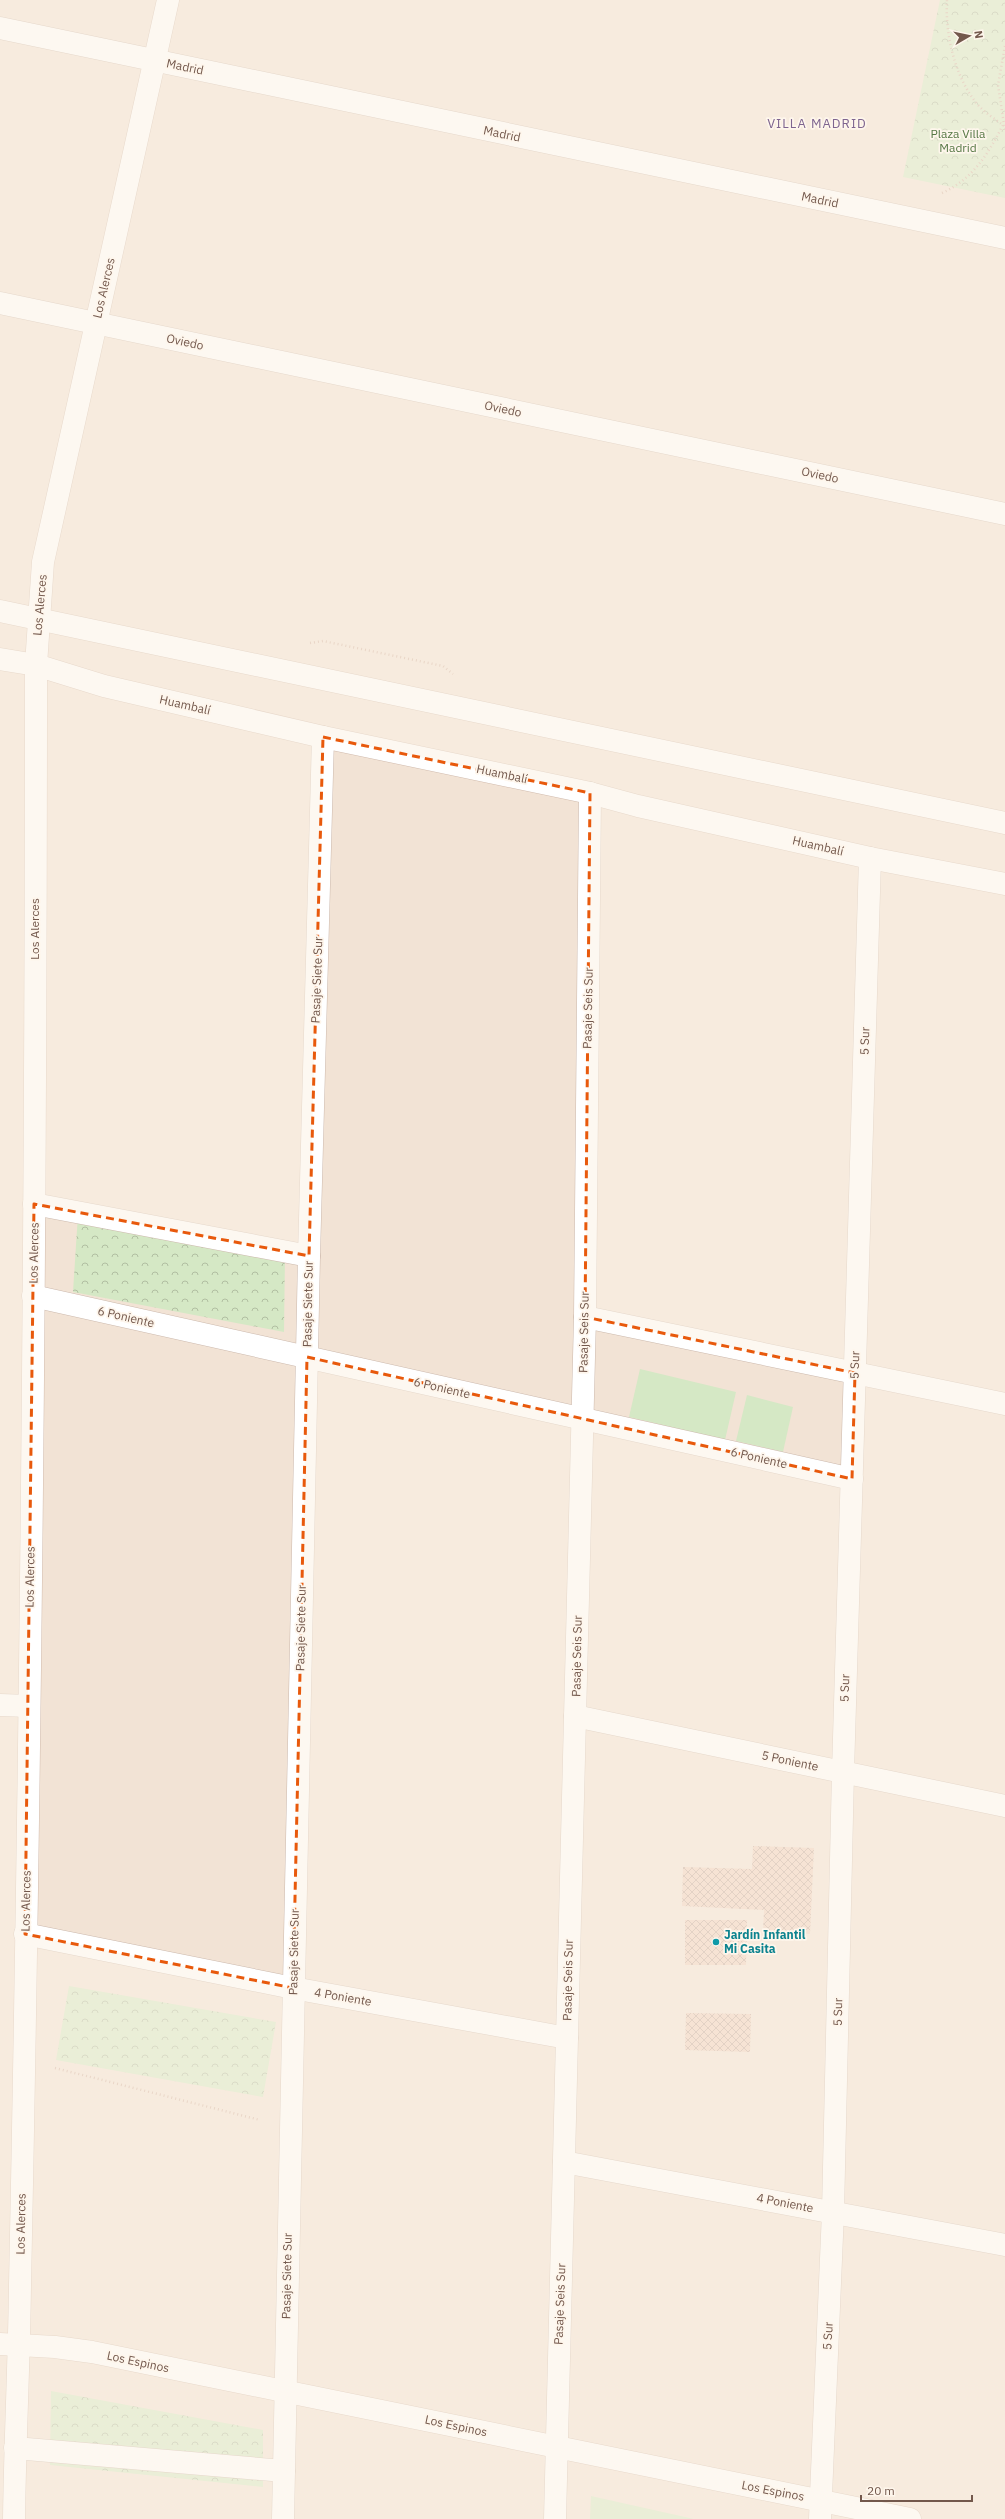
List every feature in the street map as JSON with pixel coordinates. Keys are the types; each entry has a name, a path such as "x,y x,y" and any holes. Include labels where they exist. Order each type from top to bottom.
{"street":[{"name":"Los Alerces","path":"14,2519 15,2448 9,2344 24,2060 34,1204 36,666 38,618 43,562 168,0"},
{"name":"Madrid","path":"0,28 1005,238"},
{"name":"Oviedo","path":"0,303 1005,514"},
{"path":"0,611 412,700 1005,824"},
{"name":"Huambalí","path":"0,659 36,666 104,686 323,737 590,793 646,808 870,858 1005,884"},
{"name":"Pasaje Siete Sur","path":"283,2519 309,1256 323,737"},
{"name":"Pasaje Seis Sur","path":"555,2519 585,1317 590,793"},
{"name":"5 Sur","path":"820,2510 833,2212 843,1772 870,858"},
{"path":"34,1204 309,1256"},
{"name":"6 Poniente","path":"33,1296 852,1479"},
{"path":"585,1317 1005,1404"},
{"path":"0,1705 29,1706"},
{"name":"5 Poniente","path":"575,1716 1005,1806"},
{"name":"4 Poniente","path":"25,1934 293,1988 567,2038"},
{"name":"4 Poniente","path":"564,2162 1005,2245"},
{"name":"Los Espinos","path":"9,2344 92,2352 285,2391 556,2447 820,2510 910,2519"},
{"path":"15,2448 284,2471"}],"path":[{"path":"947,0 946,21 951,48 962,78 978,106 1003,125"},
{"path":"1005,46 998,85 1005,131"},
{"path":"936,195 948,190 974,172 990,151 1003,125"},
{"path":"24,2060 291,2128"}],"highlighted area":[{"path":"323,737 590,793 585,1317 855,1373 852,1479 307,1357 293,1988 25,1934 34,1204 309,1256"}],"shaded area":[{"path":"0,0 1005,0 1005,2519 0,2519"}],"green space":[{"name":"Plaza Villa Madrid","path":"940,0 1005,0 1005,198 903,177"},
{"path":"78,1214 285,1256 284,1332 73,1292"},
{"path":"640,1369 736,1392 725,1440 629,1417"},
{"path":"747,1395 793,1407 783,1452 736,1441"},
{"path":"69,1986 276,2022 263,2097 56,2060"},
{"path":"51,2391 263,2430 263,2487 50,2465"},
{"path":"591,2496 694,2519 590,2519"}],"building":[{"path":"753,1846 814,1848 810,1934 763,1932 764,1910 682,1906 683,1867 752,1869"},
{"name":"Jardín Infantil Mi Casita","path":"685,1920 747,1920 746,1965 685,1965"},
{"path":"686,2013 751,2014 750,2052 685,2050"}],"place":[{"name":"Jardín Infantil Mi Casita","path":"716,1942"}],"district":[{"name":"VILLA MADRID","path":"817,123"}]}
